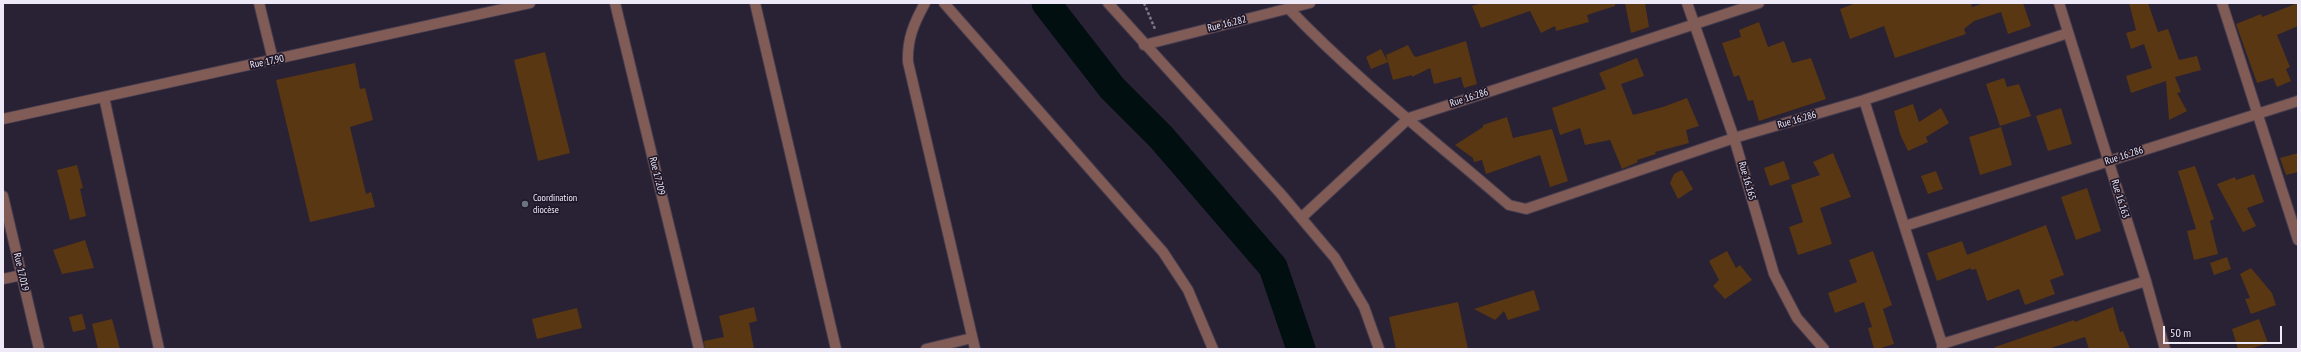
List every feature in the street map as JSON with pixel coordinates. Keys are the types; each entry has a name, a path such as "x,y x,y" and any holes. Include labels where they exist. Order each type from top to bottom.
{"street":[{"path":"259,3 273,60"},
{"name":"Rue 17.90","path":"3,119 530,3"},
{"name":"Rue 17.209","path":"615,3 699,349"},
{"path":"755,3 836,349"},
{"path":"925,3 912,26 908,49 908,62 974,349"},
{"path":"944,3 1163,252 1188,290 1212,349"},
{"path":"1108,3 1144,45 1301,218 1335,258 1364,307 1379,349"},
{"name":"Rue 16.282","path":"1144,45 1310,3"},
{"name":"Rue 16.165","path":"1687,3 1693,24 1734,138 1774,274 1797,318 1824,349"},
{"name":"Rue 16.286","path":"1301,218 1409,118 1759,3"},
{"name":"Rue 16.163","path":"2059,3 2146,281 2165,349"},
{"path":"2222,3 2298,240"},
{"path":"1289,9 1331,52 1409,118"},
{"name":"Rue 16.286","path":"1409,118 1509,205 1526,209 1734,138 1864,100 2068,34"},
{"path":"104,97 159,349"},
{"path":"1864,100 1942,346 2146,281"},
{"name":"Rue 16.286","path":"1904,226 2298,101"},
{"name":"Rue 17.019","path":"3,196 39,349"},
{"path":"3,279 22,275"},
{"path":"926,349 972,338"}],"path":[{"path":"1144,3 1160,41"}],"building":[{"path":"1482,3 1615,3 1615,6 1587,15 1589,22 1556,31 1555,26 1541,33 1530,11 1481,28 1472,6"},
{"path":"1625,3 1645,3 1649,27 1631,33"},
{"path":"1856,3 1971,3 1972,7 1984,3 2023,3 2031,26 2008,34 2001,12 1974,21 1964,29 1966,34 1895,58 1884,26 1850,39 1840,9"},
{"path":"2129,3 2148,3 2158,32 2168,29 2179,60 2197,56 2201,70 2175,77 2181,92 2177,93 2187,111 2169,120 2166,81 2131,93 2126,76 2152,68 2144,44 2131,49 2126,33 2136,30"},
{"path":"2298,3 2298,26 2277,35 2290,67 2286,69 2291,81 2277,87 2273,78 2257,83 2236,24 2261,14 2262,17"},
{"path":"1759,22 1768,47 1784,41 1792,63 1811,58 1826,99 1759,121 1753,100 1748,101 1739,75 1734,77 1722,43 1741,37 1739,30"},
{"path":"1466,41 1477,84 1464,88 1461,77 1434,84 1430,68 1412,77 1412,75 1393,80 1386,55 1408,45 1416,57"},
{"path":"1381,49 1388,62 1371,69 1366,57"},
{"path":"545,52 570,153 538,161 514,60"},
{"path":"1637,58 1644,76 1621,84 1633,115 1663,107 1687,98 1699,126 1686,130 1689,143 1655,152 1656,154 1637,160 1638,162 1622,169 1610,140 1585,145 1580,128 1560,135 1552,108 1606,89 1599,73"},
{"path":"355,63 360,89 365,88 373,120 350,127 366,194 371,192 375,207 310,222 276,80"},
{"path":"2004,78 2007,87 2019,84 2031,116 2000,126 1986,84"},
{"path":"1913,104 1919,122 1941,108 1949,123 1926,137 1928,142 1908,151 1900,134 1894,111"},
{"path":"2061,108 2072,144 2048,151 2036,116"},
{"path":"1507,117 1513,138 1552,129 1568,181 1550,187 1540,155 1486,174 1482,160 1474,162 1473,158 1455,145 1483,127 1483,125"},
{"path":"2001,127 2012,165 1980,175 1969,137"},
{"path":"1833,153 1851,197 1820,208 1832,244 1798,255 1789,227 1803,222 1791,185 1820,175 1813,162"},
{"path":"2298,153 2298,172 2286,175 2280,158"},
{"path":"1784,161 1790,179 1770,186 1764,168"},
{"path":"77,165 83,188 80,189 86,216 70,220 57,170"},
{"path":"2195,166 2214,219 2210,221 2218,254 2194,260 2187,231 2196,229 2178,171"},
{"path":"1682,170 1693,189 1678,199 1670,183 1674,174"},
{"path":"1936,171 1943,189 1928,194 1921,176"},
{"path":"2254,174 2264,202 2247,208 2256,226 2243,232 2217,184 2235,177 2236,180"},
{"path":"2087,188 2101,231 2076,240 2061,197"},
{"path":"2046,225 2064,275 2050,280 2055,294 2025,305 2019,289 1987,301 1976,269 1971,270 1971,268 1937,281 1927,253 1962,241 1967,255"},
{"path":"85,240 94,268 62,274 53,250"},
{"path":"1727,251 1736,268 1740,265 1752,280 1725,299 1713,286 1719,280 1709,261"},
{"path":"1873,251 1892,305 1883,309 1894,344 1878,349 1874,349 1868,328 1872,327 1864,302 1835,313 1828,293 1857,282 1849,260"},
{"path":"2227,257 2231,269 2214,275 2210,263"},
{"path":"2251,268 2272,293 2276,305 2251,314 2245,299 2250,298 2240,274"},
{"path":"1534,290 1540,310 1508,320 1504,311 1495,320 1474,309"},
{"path":"1458,302 1468,349 1396,349 1389,317"},
{"path":"754,307 757,321 749,323 754,349 705,349 704,341 724,337 719,316"},
{"path":"2113,307 2120,332 2123,331 2130,349 2089,349 2085,337 2048,349 1995,349 1995,347 2074,320 2075,322"},
{"path":"577,308 582,328 537,339 532,319"},
{"path":"82,314 86,329 73,332 69,317"},
{"path":"112,319 120,349 98,349 92,324"},
{"path":"2259,319 2268,343 2250,349 2238,349 2232,329"}],"waterway":[{"path":"1046,3 1112,88 1161,137 1273,267 1301,349"}],"place":[{"name":"Coordination diocèse","path":"525,204"}]}
